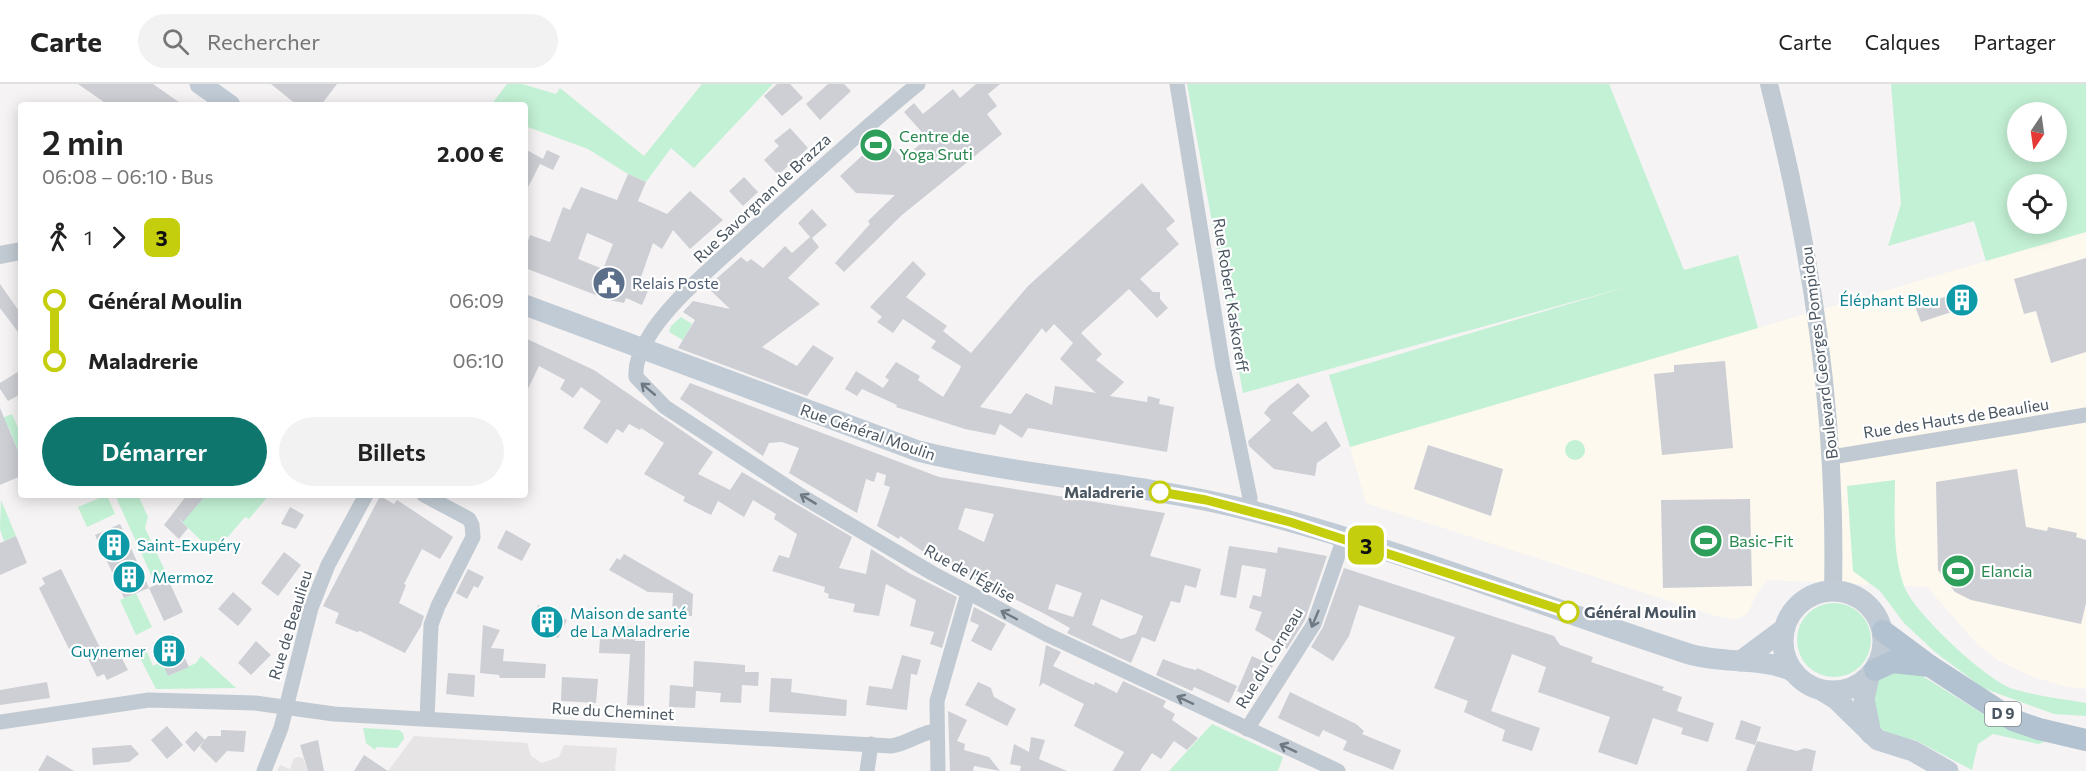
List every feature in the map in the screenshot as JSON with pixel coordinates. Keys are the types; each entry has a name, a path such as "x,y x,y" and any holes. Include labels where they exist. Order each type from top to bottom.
{"main road":[{"path":"200,84 220,102"},
{"name":"Rue Général Moulin","path":"528,306 918,451 956,460 1121,485 1249,511 1344,538 1689,654 1717,661 1771,663 1793,671"},
{"path":"1741,661 1750,652 1784,629 1796,608 1815,594 1833,591 1857,597 1869,606 1883,631 1884,641 1864,699 1871,734"},
{"path":"1784,629 1784,651 1793,671 1806,684 1836,699 1871,734 1885,744 1913,751 1948,771"},
{"name":"D 9","path":"1883,631 1930,666 2013,720 2039,729 2086,740"},
{"name":"D 9","path":"1872,674 1892,662 1930,666"},
{"path":"1823,691 1848,690 1872,674"}],"street":[{"name":"Rue Savorgnan de Brazza","path":"643,350 647,339 662,318 711,268 867,126 918,84"},
{"name":"Rue Robert Kaskoreff","path":"1177,84 1223,367 1250,498 1249,511"},
{"name":"Boulevard Georges Pompidou","path":"1769,84 1808,254 1832,457 1833,591"},
{"path":"0,255 18,252"},
{"name":"Rue de l'Église","path":"643,350 636,367 636,377 665,407 803,497 968,593 1046,634 1338,771"},
{"name":"Rue des Hauts de Beaulieu","path":"1832,457 2086,415"},
{"name":"Rue de Beaulieu","path":"264,771 320,585 337,545 364,498"},
{"path":"427,719 432,625 445,592 473,537 469,519 430,498"},
{"name":"Rue du Corneau","path":"1247,729 1314,624 1344,538"},
{"path":"938,771 936,731 941,683 968,593"},
{"name":"Rue du Cheminet","path":"0,722 149,700 255,703 319,713 871,744 904,744 936,731"},
{"path":"867,771 871,744"}],"shaded area":[{"path":"2086,232 2086,689 2067,687 2033,677 1999,661 1978,645 1927,587 1768,580 1757,593 1748,613 1736,620 1716,616 1366,503 1350,447"},
{"path":"414,736 527,743 531,756 542,763 559,757 564,745 617,748 615,771 388,771"},
{"path":"294,758 303,758 308,771 277,771 280,765 290,769"}],"green space":[{"path":"507,84 522,84 556,94 560,88 644,156 702,84 773,84 694,168 671,148 646,182 628,174 588,149 528,127 528,102 493,102"},
{"path":"1187,84 1609,84 1684,270 1738,255 1758,328 1350,447 1329,375 1630,286 1243,393"},
{"path":"1891,84 2086,84 2086,232 1986,261 1974,221 1888,246 1901,204"},
{"path":"681,317 692,324 683,340 669,332 671,326"},
{"path":"12,414 18,428 18,450 9,428 0,419"},
{"path":"1575,440 1582,443 1585,450 1582,457 1575,460 1568,457 1565,450 1568,443"},
{"path":"1895,480 1895,533 1900,573 1910,598 1921,612 1969,660 2001,683 2031,694 2086,703 2086,716 2054,714 1983,688 1935,652 1904,623 1880,591 1853,571 1847,486"},
{"path":"100,498 108,498 115,514 87,527 78,507"},
{"path":"116,498 139,498 148,517 145,528 166,573 153,579"},
{"path":"203,498 266,498 249,519 245,517 214,553 182,522"},
{"path":"1,500 16,536 4,541 0,529"},
{"path":"136,593 152,627 136,635 120,600"},
{"path":"1827,603 1841,603 1855,609 1865,619 1871,633 1871,647 1865,661 1855,671 1841,677 1827,677 1813,671 1803,661 1797,647 1797,633 1803,619 1813,609"},
{"path":"144,645 153,666 161,662 169,676 196,663 201,656 236,688 156,689 140,658"},
{"path":"1890,672 1916,672 1988,717 2045,742 2038,744 1993,734 1978,744 1972,770 1915,740 1894,736 1883,730 1877,723 1871,694 1875,683"},
{"path":"1212,724 1283,757 1278,771 1169,771"},
{"path":"363,728 399,730 403,733 404,739 397,748 376,747 375,750 366,743"}],"building":[{"path":"78,84 153,84 179,102 104,102"},
{"path":"271,84 337,84 323,102 293,102"},
{"path":"777,84 790,84 803,98 782,116 764,96"},
{"path":"828,84 844,84 851,91 820,120 806,104"},
{"path":"976,84 1000,84 988,94 997,106 987,114 1002,134 902,215 844,272 835,263 870,224 868,221 895,195 856,193 840,176 866,152 863,148 880,133 903,159 927,138 904,112 914,103 923,114 953,89 960,98"},
{"path":"790,128 808,148 778,175 764,160 779,146 774,141"},
{"path":"547,150 560,156 553,170 540,164 542,160 528,187 528,151 543,159"},
{"path":"628,174 646,182 638,201 667,214 690,191 723,220 690,249 673,230 662,249 653,243 640,280 651,284 642,305 626,298 624,303 609,300 528,269 530,235 550,242 563,207 570,210 581,187 617,200","holes":["587,233 613,244 603,269 578,259"]},
{"path":"744,177 758,192 743,206 729,191"},
{"path":"1142,183 1175,221 1166,229 1179,244 1140,279 1153,292 1160,292 1160,299 1168,308 1157,318 1129,289 1081,333 1102,354 1096,360 1124,382 1110,396 1147,402 1148,396 1160,399 1159,404 1174,407 1167,452 1028,428 1022,438 1000,424 995,435 965,429 896,407 897,405 862,389 857,396 845,389 856,371 883,388 889,380 885,377 896,362 920,376 918,380 943,397 959,371 961,366 931,348 936,341 903,319 893,333 877,322 882,317 870,307 913,261 926,274 906,297 947,326 943,331 971,353 1028,286","holes":["1054,324 1073,343 1060,359 1096,393 1055,386 1052,405 1026,393 1011,414 980,407 1042,328 1046,333"]},
{"path":"812,209 827,225 812,238 819,247 788,278 820,304 762,347 797,366 813,345 834,358 807,396 678,348 695,320 683,312 693,301 730,309 707,287 741,257 747,262 751,259 763,268 785,246 792,253 810,237 798,223"},
{"path":"2086,258 2086,352 2051,363 2036,311 2024,314 2014,279"},
{"path":"0,284 18,310 18,332 0,308"},
{"path":"1971,289 1976,304 1921,322 1915,306"},
{"path":"528,339 594,370 713,452 698,474 730,490 742,472 852,537 839,568 866,574 871,549 909,573 957,597 942,648 930,644 934,632 910,626 916,600 886,584 879,616 853,612 855,604 828,598 829,594 824,592 825,587 772,571 779,555 789,558 797,534 774,519 776,514 753,500 744,517 718,501 711,515 683,501 685,497 644,474 664,443 641,428 640,430 629,424 623,433 617,429 607,444 583,428 601,401 581,387 573,398 560,389 565,380 539,366 528,389"},
{"path":"1725,361 1733,448 1662,455 1654,374 1674,372 1674,365"},
{"path":"18,372 18,396 8,401 0,389 0,383"},
{"path":"690,383 939,477 1165,513 1150,556 1201,569 1196,588 1185,585 1180,603 1171,601 1155,642 1142,637 1131,663 1067,633 1070,628 934,559 900,536 899,539 877,526 890,487 884,485 886,475 877,472 874,482 866,479 857,513 789,473 799,448 782,442 769,443 763,456 680,399","holes":["965,508 994,514 984,542 958,529","1056,584 1082,593 1073,617 1048,609","1101,599 1143,616 1136,634 1121,639 1092,625"]},
{"path":"1298,383 1310,396 1292,413 1312,432 1326,421 1341,446 1317,463 1315,476 1274,469 1249,446 1248,441 1271,420 1264,413 1269,406"},
{"path":"0,408 18,451 18,477 0,485"},
{"path":"1428,445 1503,469 1491,516 1414,489"},
{"path":"2017,469 2026,527 2047,531 2048,527 2077,533 2076,537 2086,540 2086,603 2081,624 1971,600 1955,592 1938,570 1936,482"},
{"path":"185,498 203,498 183,522 177,517 188,528 179,539 164,525"},
{"path":"379,498 394,504 397,500 453,537 440,559 422,549 404,584 406,585 399,603 424,616 421,626 405,653 360,631 357,632 335,623 339,613 323,606"},
{"name":"Basic-Fit","path":"1750,499 1752,586 1663,588 1661,500"},
{"path":"290,507 304,515 296,529 281,524"},
{"path":"120,524 149,588 124,598 95,535"},
{"path":"506,530 531,544 522,561 497,548"},
{"path":"16,536 27,563 0,575 0,543"},
{"path":"1229,546 1277,553 1278,547 1327,556 1305,620 1287,649 1255,630 1262,612 1249,608 1253,595 1261,597 1266,569 1242,565 1236,598 1220,595"},
{"path":"284,552 301,565 278,596 261,583"},
{"path":"624,554 693,594 692,616 672,615 673,593 648,592 609,570 617,558 620,560"},
{"path":"1344,568 1554,636 1560,645 1593,657 1591,662 1664,687 1662,690 1682,697 1677,711 1714,723 1708,742 1681,734 1683,728 1653,718 1637,765 1598,752 1610,717 1538,692 1546,667 1512,654 1491,711 1540,728 1532,751 1502,741 1505,730 1464,712 1468,701 1434,688 1455,637 1359,605 1349,636 1333,661 1311,647 1323,627"},
{"path":"61,569 104,656 117,649 128,670 107,680 104,674 97,677 81,644 69,649 39,588 45,584 42,578"},
{"path":"468,569 484,577 478,588 474,586 467,599 456,593"},
{"path":"168,579 183,612 164,621 149,588"},
{"path":"233,592 252,609 238,626 218,609"},
{"name":"Maison de santé de La Maladrerie","path":"538,605 567,620 558,638 531,623"},
{"path":"974,607 1006,624 991,651 971,641 979,625 970,621"},
{"path":"483,625 500,630 491,648 504,649 503,661 546,664 545,678 500,678 499,675 480,673"},
{"path":"612,626 635,627 635,641 645,641 644,706 627,705 630,654 599,653 600,639 612,639"},
{"name":"Guynemer","path":"173,633 189,667 168,676 153,643"},
{"path":"256,641 271,655 251,675 238,663"},
{"path":"1046,645 1061,652 1053,666 1078,678 1094,685 1095,682 1117,693 1123,681 1166,701 1163,707 1175,714 1172,720 1198,738 1187,750 1174,741 1161,759 1152,753 1140,771 1113,771 1124,752 1074,726 1084,704 1043,683 1039,687"},
{"path":"902,655 921,660 917,675 911,674 907,710 866,705 869,686 892,689"},
{"path":"1252,656 1273,666 1253,699 1237,691"},
{"path":"1163,659 1184,667 1196,670 1197,668 1237,686 1229,703 1194,687 1192,691 1156,675"},
{"path":"694,661 745,665 745,672 759,672 758,686 742,685 741,703 720,702 721,693 696,691 695,708 669,707 670,685 693,687"},
{"path":"448,673 475,675 474,697 446,694"},
{"path":"562,677 598,679 596,703 561,701"},
{"path":"771,678 792,679 791,692 847,700 846,716 769,712"},
{"path":"47,682 50,698 0,705 0,690"},
{"path":"978,682 991,688 994,697 1016,709 1007,726 965,705"},
{"path":"1290,692 1356,724 1364,731 1362,734 1401,750 1393,770 1343,750 1347,741 1323,730 1319,737 1278,718"},
{"path":"948,711 967,720 957,741 965,744 964,750 989,757 1000,771 974,766 973,771 950,771"},
{"path":"1741,720 1761,727 1755,745 1735,739"},
{"path":"167,726 183,745 167,759 151,740"},
{"path":"221,730 246,731 244,752 227,751 216,763 200,747 204,741 194,752 185,742 196,731 205,740 208,736 221,736"},
{"path":"1031,737 1045,740 1039,759 1067,771 1020,771 1021,766 1010,764 1014,744 1029,752"},
{"path":"318,740 324,771 308,771 300,745"},
{"path":"1757,741 1797,751 1805,748 1816,751 1812,771 1746,771"},
{"path":"131,745 139,754 129,762 93,765 92,748"},
{"path":"47,755 74,771 38,771"},
{"path":"364,755 388,771 354,771"}],"bus line":[{"name":"3","path":"1160,492 1206,500 1290,522 1568,612"}],"place":[{"name":"Centre de Yoga Sruti","path":"876,145"},
{"name":"Relais Poste","path":"609,283"},
{"name":"Éléphant Bleu","path":"1962,300"},
{"name":"Maladrerie","path":"1160,492"},
{"name":"Basic-Fit","path":"1706,541"},
{"name":"Saint-Exupéry","path":"114,545"},
{"name":"Elancia","path":"1958,571"},
{"name":"Mermoz","path":"129,577"},
{"name":"Général Moulin","path":"1568,612"},
{"name":"Maison de santé de La Maladrerie","path":"547,622"},
{"name":"Guynemer","path":"169,651"}]}
